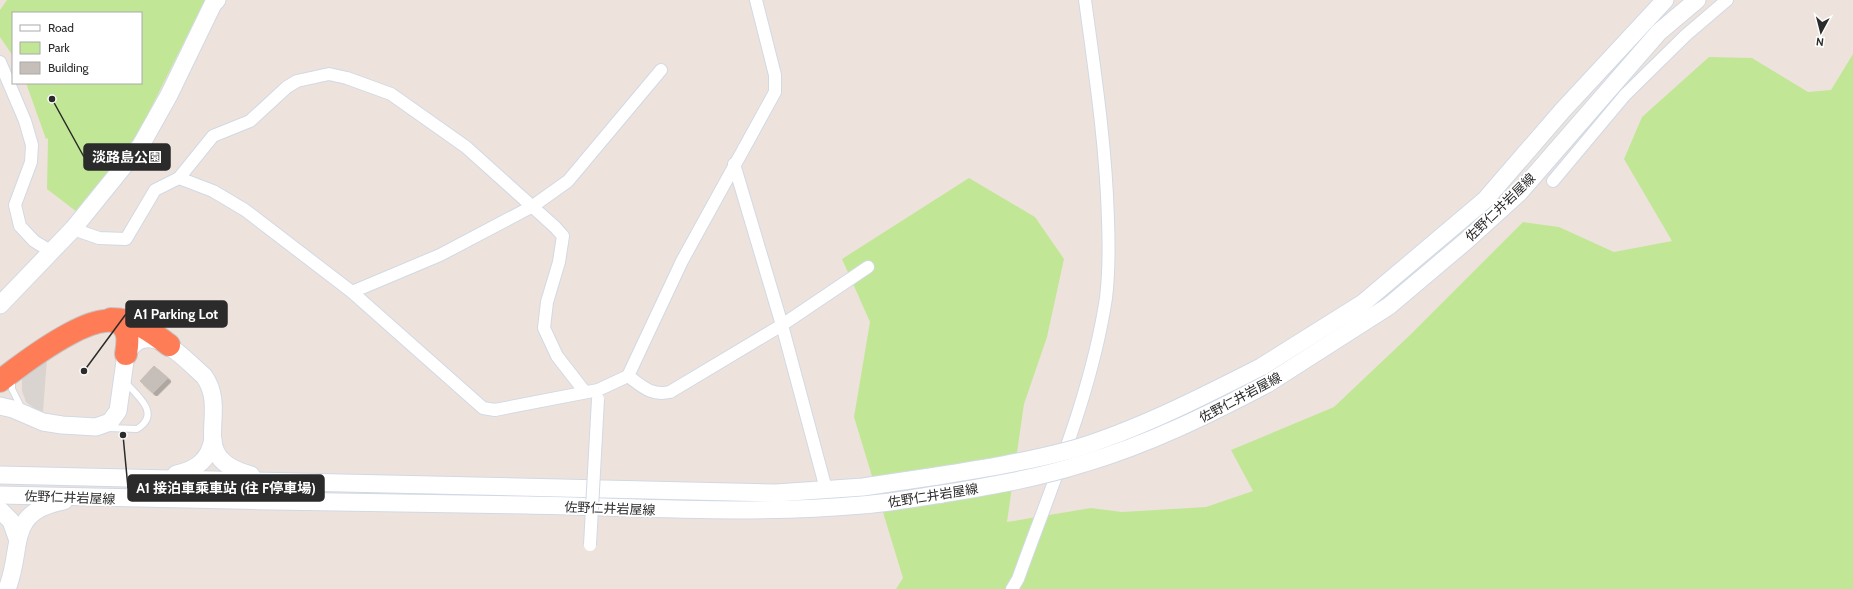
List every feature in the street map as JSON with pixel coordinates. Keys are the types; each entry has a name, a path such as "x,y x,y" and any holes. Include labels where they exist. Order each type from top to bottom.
{"highway":[{"path":"8,375 69,334 97,321 114,319 132,322 149,330 169,345"},
{"path":"97,321 113,322 120,325 124,329 127,336 126,354"}],"main road":[{"path":"0,305 73,229 141,145 169,96 213,4 217,0"},
{"name":"佐野仁井岩屋線","path":"0,475 537,486 633,491 776,492 863,487 979,469 1074,449 1197,400 1261,367 1363,303 1485,200 1562,111 1665,0"},
{"name":"佐野仁井岩屋線","path":"0,495 528,505 651,510 834,507 863,505 942,494 1022,480 1085,464 1147,442 1216,411 1267,384 1389,306 1466,241 1519,193 1659,32 1697,0"},
{"path":"0,406 51,424 96,427 104,425 115,417 120,404 126,354 130,347 142,339 151,338 169,345 204,376 208,382 212,397 214,448 224,463 240,472 255,476 331,481"},
{"path":"132,477 188,472 203,463 211,448 213,439"},
{"path":"7,589 13,570 17,538 24,522 30,516 44,507 62,502 102,498"},
{"path":"0,510 11,521 17,538"}],"street":[{"path":"179,178 212,191 245,210 352,292 483,408 495,410 585,392 598,394 628,376 682,261 734,164 775,92 775,75 756,0"},
{"path":"1012,589 1018,579 1073,430 1093,358 1106,298 1109,255 1107,174 1085,0"},
{"path":"1553,181 1625,95 1686,35 1727,0"},
{"path":"0,62 25,121 32,145 31,162 15,205 20,226 34,241 52,252"},
{"path":"352,292 440,255 533,206 568,181 661,70"},
{"path":"73,229 99,238 126,240 155,190 179,178 213,136 250,121 286,87 297,81 330,74 346,78 391,94 466,147 555,226 563,236 559,262 547,302 544,328 557,356 585,392"},
{"path":"734,164 782,324 826,489"},
{"path":"628,376 644,388 658,394 670,392 782,324 868,267"},
{"path":"590,545 598,394"}],"lane":[{"path":"8,375 12,379 12,388 25,415"},
{"path":"96,427 130,430 137,429 146,421 148,415 147,408 123,380"}],"green space":[{"path":"7,0 210,0 203,4 139,132 77,212 47,189 48,138 46,139 26,84 142,84 142,12 12,12 12,55 0,37 0,10"},
{"path":"1853,54 1853,589 896,589 903,578 854,417 870,322 842,259 969,178 1035,217 1064,259 1047,337 1024,404 1007,522 1091,508 1122,512 1206,507 1253,491 1231,450 1334,407 1410,335 1523,222 1559,227 1614,252 1672,241 1624,159 1642,117 1709,57 1752,58 1808,92 1831,90"}],"shaded area":[{"path":"47,358 43,412 26,402 22,391 22,381 25,370"}],"building":[{"path":"154,366 168,378 153,393 140,381"}],"place":[{"name":"淡路島公園","path":"52,99"},
{"name":"A1 Parking Lot","path":"84,371"},
{"name":"A1 接泊車乘車站 (往 F停車場)","path":"123,435"}]}
